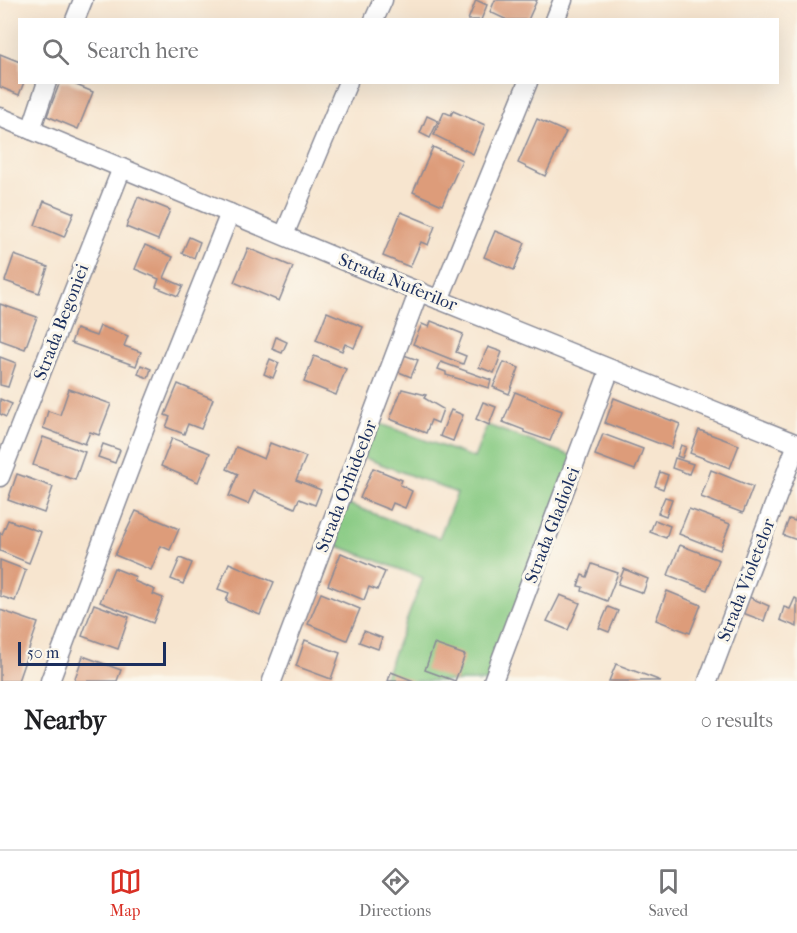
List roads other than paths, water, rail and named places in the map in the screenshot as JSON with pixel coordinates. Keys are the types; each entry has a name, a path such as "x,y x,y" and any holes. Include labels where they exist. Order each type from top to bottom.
{"street":[{"path":"76,18 83,0"},
{"path":"375,18 383,0"},
{"path":"556,18 563,0"},
{"path":"31,130 46,84"},
{"path":"284,235 347,84"},
{"path":"439,300 527,84"},
{"name":"Strada Nuferilor","path":"0,117 439,300 797,444"},
{"name":"Strada Begoniei","path":"0,477 122,168"},
{"path":"50,681 153,406 230,213"},
{"name":"Strada Orhideelor","path":"272,681 419,291"},
{"name":"Strada Gladiolei","path":"493,681 610,369"},
{"name":"Strada Violetelor","path":"708,681 797,444"}]}
